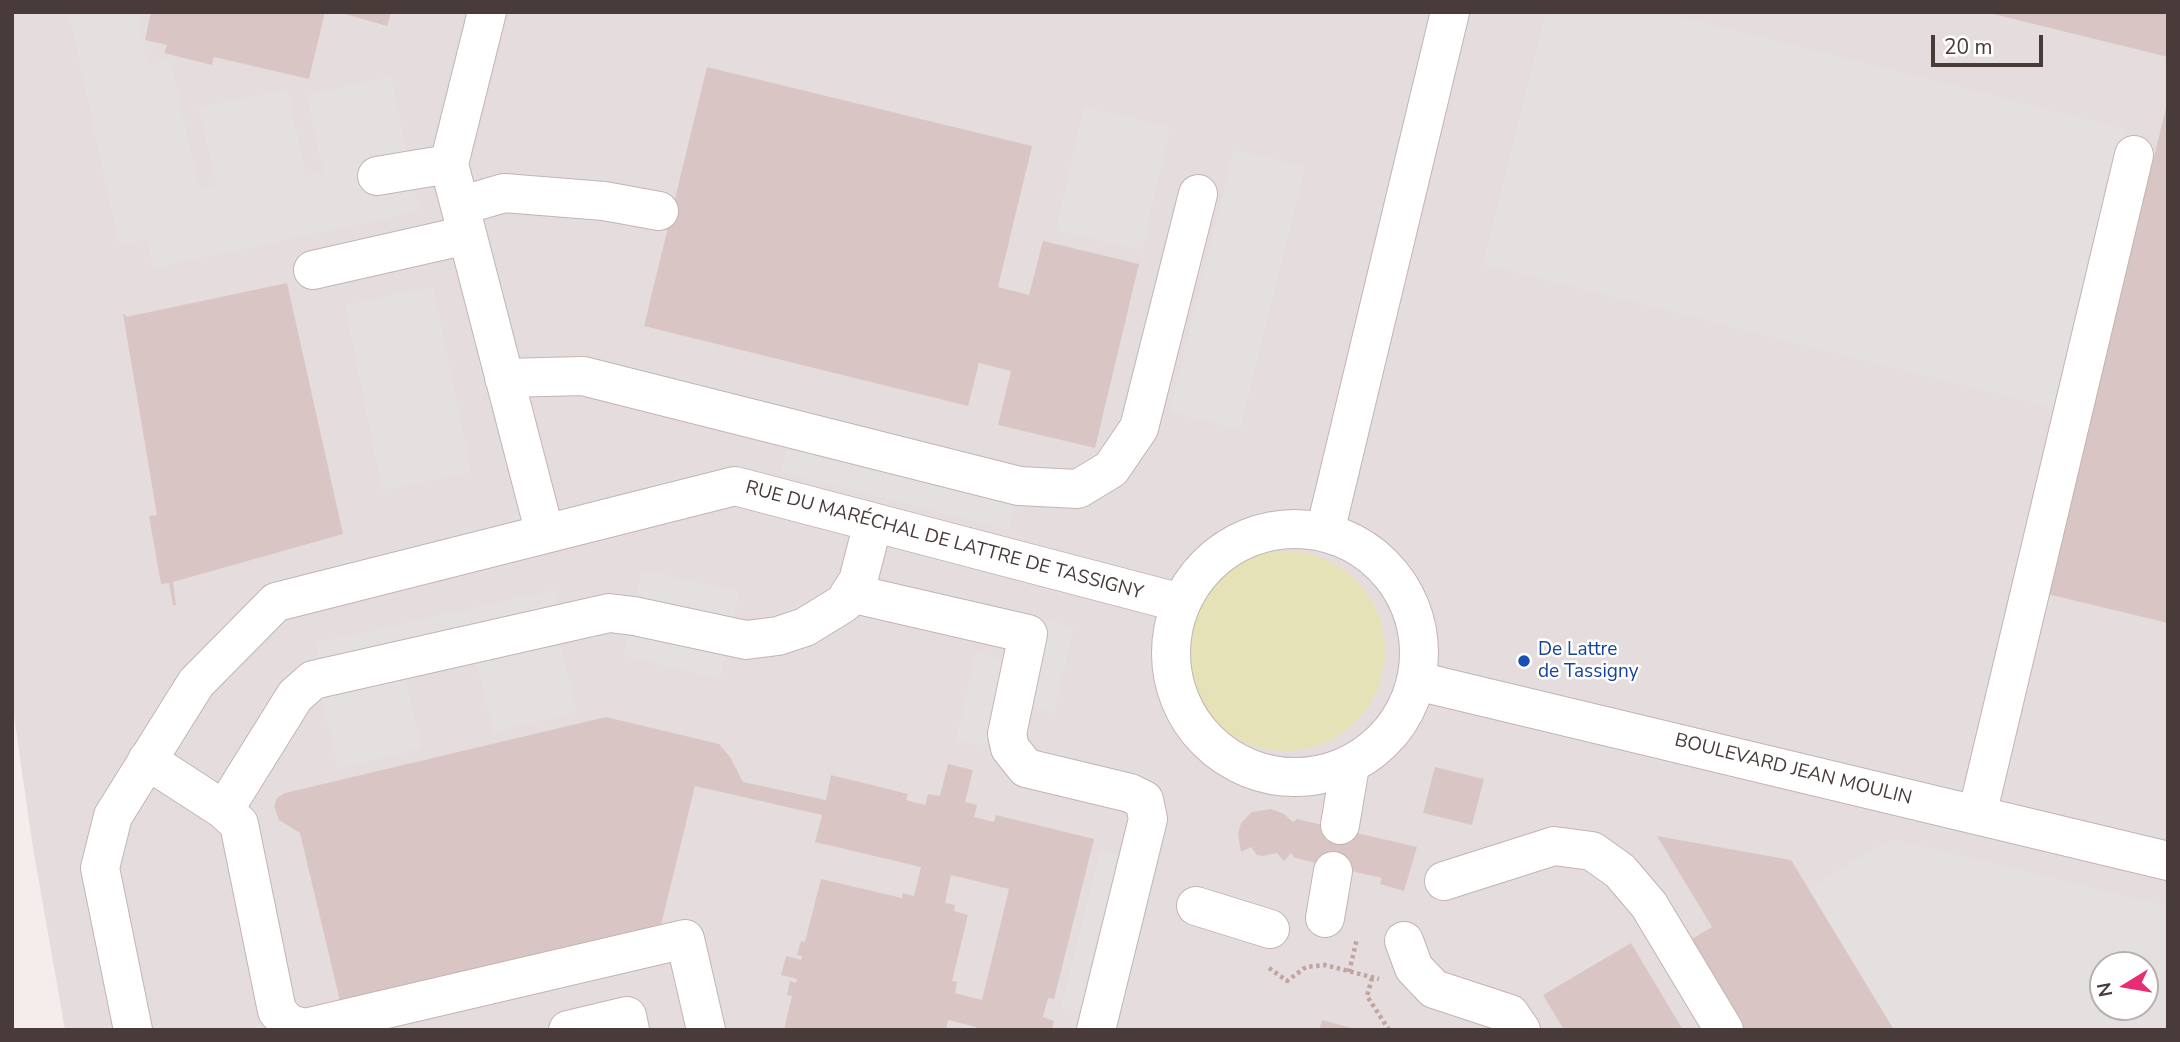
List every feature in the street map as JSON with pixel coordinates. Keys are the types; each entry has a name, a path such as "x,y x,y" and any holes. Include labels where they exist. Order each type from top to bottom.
{"street":[{"path":"486,12 449,164 545,534"},
{"path":"1325,532 1450,12"},
{"path":"1978,815 2134,155"},
{"path":"377,176 449,164"},
{"path":"313,270 463,221 504,193 604,201 659,211"},
{"path":"505,378 583,376 1019,486 1079,489 1111,469 1139,428 1198,194"},
{"name":"RUE DU MARÉCHAL DE LATTRE DE TASSIGNY","path":"133,1030 100,868 113,816 196,683 276,602 735,486 1181,603"},
{"path":"224,810 295,696 313,680 609,613 746,640 778,636 804,627 844,603 858,581 873,523"},
{"path":"1290,528 1325,532 1361,547 1390,572 1410,605 1420,642 1417,681 1404,715 1380,745 1350,766 1310,777 1270,775 1231,760 1204,738 1184,708 1172,674 1172,638 1181,603 1199,573 1225,550 1256,534 1290,528"},
{"path":"850,593 1028,634 1007,734 1010,748 1026,768 1130,793 1144,800 1148,819 1096,1030"},
{"name":"BOULEVARD JEAN MOULIN","path":"1417,681 2168,861"},
{"path":"147,760 224,810 239,824 277,1011 289,1024 305,1028 685,939 706,1030"},
{"path":"1340,825 1350,766"},
{"path":"1444,881 1554,846 1592,851 1620,871 1649,905 1724,1030"},
{"path":"1325,918 1333,871"},
{"path":"1196,906 1263,927"},
{"path":"1409,954 1434,989 1510,1014 1521,1030"},
{"path":"568,1030 627,1016 630,1030"}],"path":[{"path":"1263,927 1250,952 1287,981 1306,967 1325,965 1388,981 1409,954"},
{"path":"1372,978 1367,996 1389,1030"}],"shaded area":[{"path":"12,12 2168,12 2168,1030 65,1030 33,848 12,702"},
{"path":"69,12 136,12 148,65 170,60 199,189 216,185 199,108 287,89 306,176 323,172 307,95 391,77 419,211 153,268 147,239 119,245"},
{"path":"1546,12 1660,12 2128,130 2059,409 1483,264"},
{"path":"1084,107 1170,127 1142,250 1056,230"},
{"path":"1234,150 1305,167 1240,429 1169,412"},
{"path":"433,287 471,472 382,490 345,305"},
{"path":"788,443 1016,501 1009,530 781,472"},
{"path":"1265,552 1305,552 1341,567 1369,595 1384,631 1384,671 1369,707 1341,735 1305,750 1265,750 1229,735 1201,707 1186,671 1186,631 1201,595 1229,567"},
{"path":"642,570 739,592 720,678 623,656"},
{"path":"556,590 559,606 320,659 316,643"},
{"path":"1045,620 1074,627 1054,713 1025,706"},
{"path":"560,642 576,712 493,732 476,661"},
{"path":"976,653 1006,660 986,746 956,739"},
{"path":"405,678 421,748 338,768 321,698"},
{"path":"1891,839 2168,907 2168,1030 1894,1030 1808,889"},
{"path":"1100,852 1128,859 1090,1014 1061,1007"}],"building":[{"path":"151,12 325,12 309,79 214,57 212,65 164,53 167,45 145,40"},
{"path":"338,12 391,12 387,26"},
{"path":"2168,12 2168,57 1989,13"},
{"path":"707,67 1032,146 998,287 1029,295 1043,241 1139,264 1095,448 998,425 1011,371 979,363 968,406 644,326"},
{"path":"2168,104 2168,623 2047,594"},
{"path":"287,283 343,534 173,582 176,605 173,605 169,583 161,584 149,516 157,515 123,314 126,317"},
{"path":"606,717 719,744 730,757 743,782 826,800 831,775 908,794 906,800 925,805 928,794 940,796 948,764 973,770 965,802 977,805 974,817 994,822 996,815 1094,839 1054,999 1048,998 1043,1017 1054,1021 1052,1030 975,1030 976,1027 948,1020 946,1030 784,1030 792,996 787,995 790,981 796,983 797,979 781,975 786,956 801,960 802,956 797,955 801,941 805,942 821,879 902,898 903,893 914,896 921,867 815,842 822,815 695,786 661,925 340,1001 300,833 279,820 274,806 277,798 285,793","holes":["951,875 1009,889 982,1000 955,993 957,982 952,981 968,915 954,911 955,905 945,903"]},
{"path":"1435,767 1484,779 1472,825 1423,813"},
{"path":"1271,809 1284,814 1293,822 1297,819 1417,847 1404,891 1380,884 1382,878 1295,858 1291,853 1284,861 1277,853 1257,855 1251,847 1241,852 1238,834 1241,823 1252,812"},
{"path":"1657,836 1791,860 1894,1030 1738,1030 1685,943 1712,927"},
{"path":"1631,943 1683,1030 1564,1030 1543,995"},
{"path":"1322,1020 1355,1029 1355,1030 1319,1030"}],"place":[{"name":"De Lattre de Tassigny","path":"1524,661"}]}
